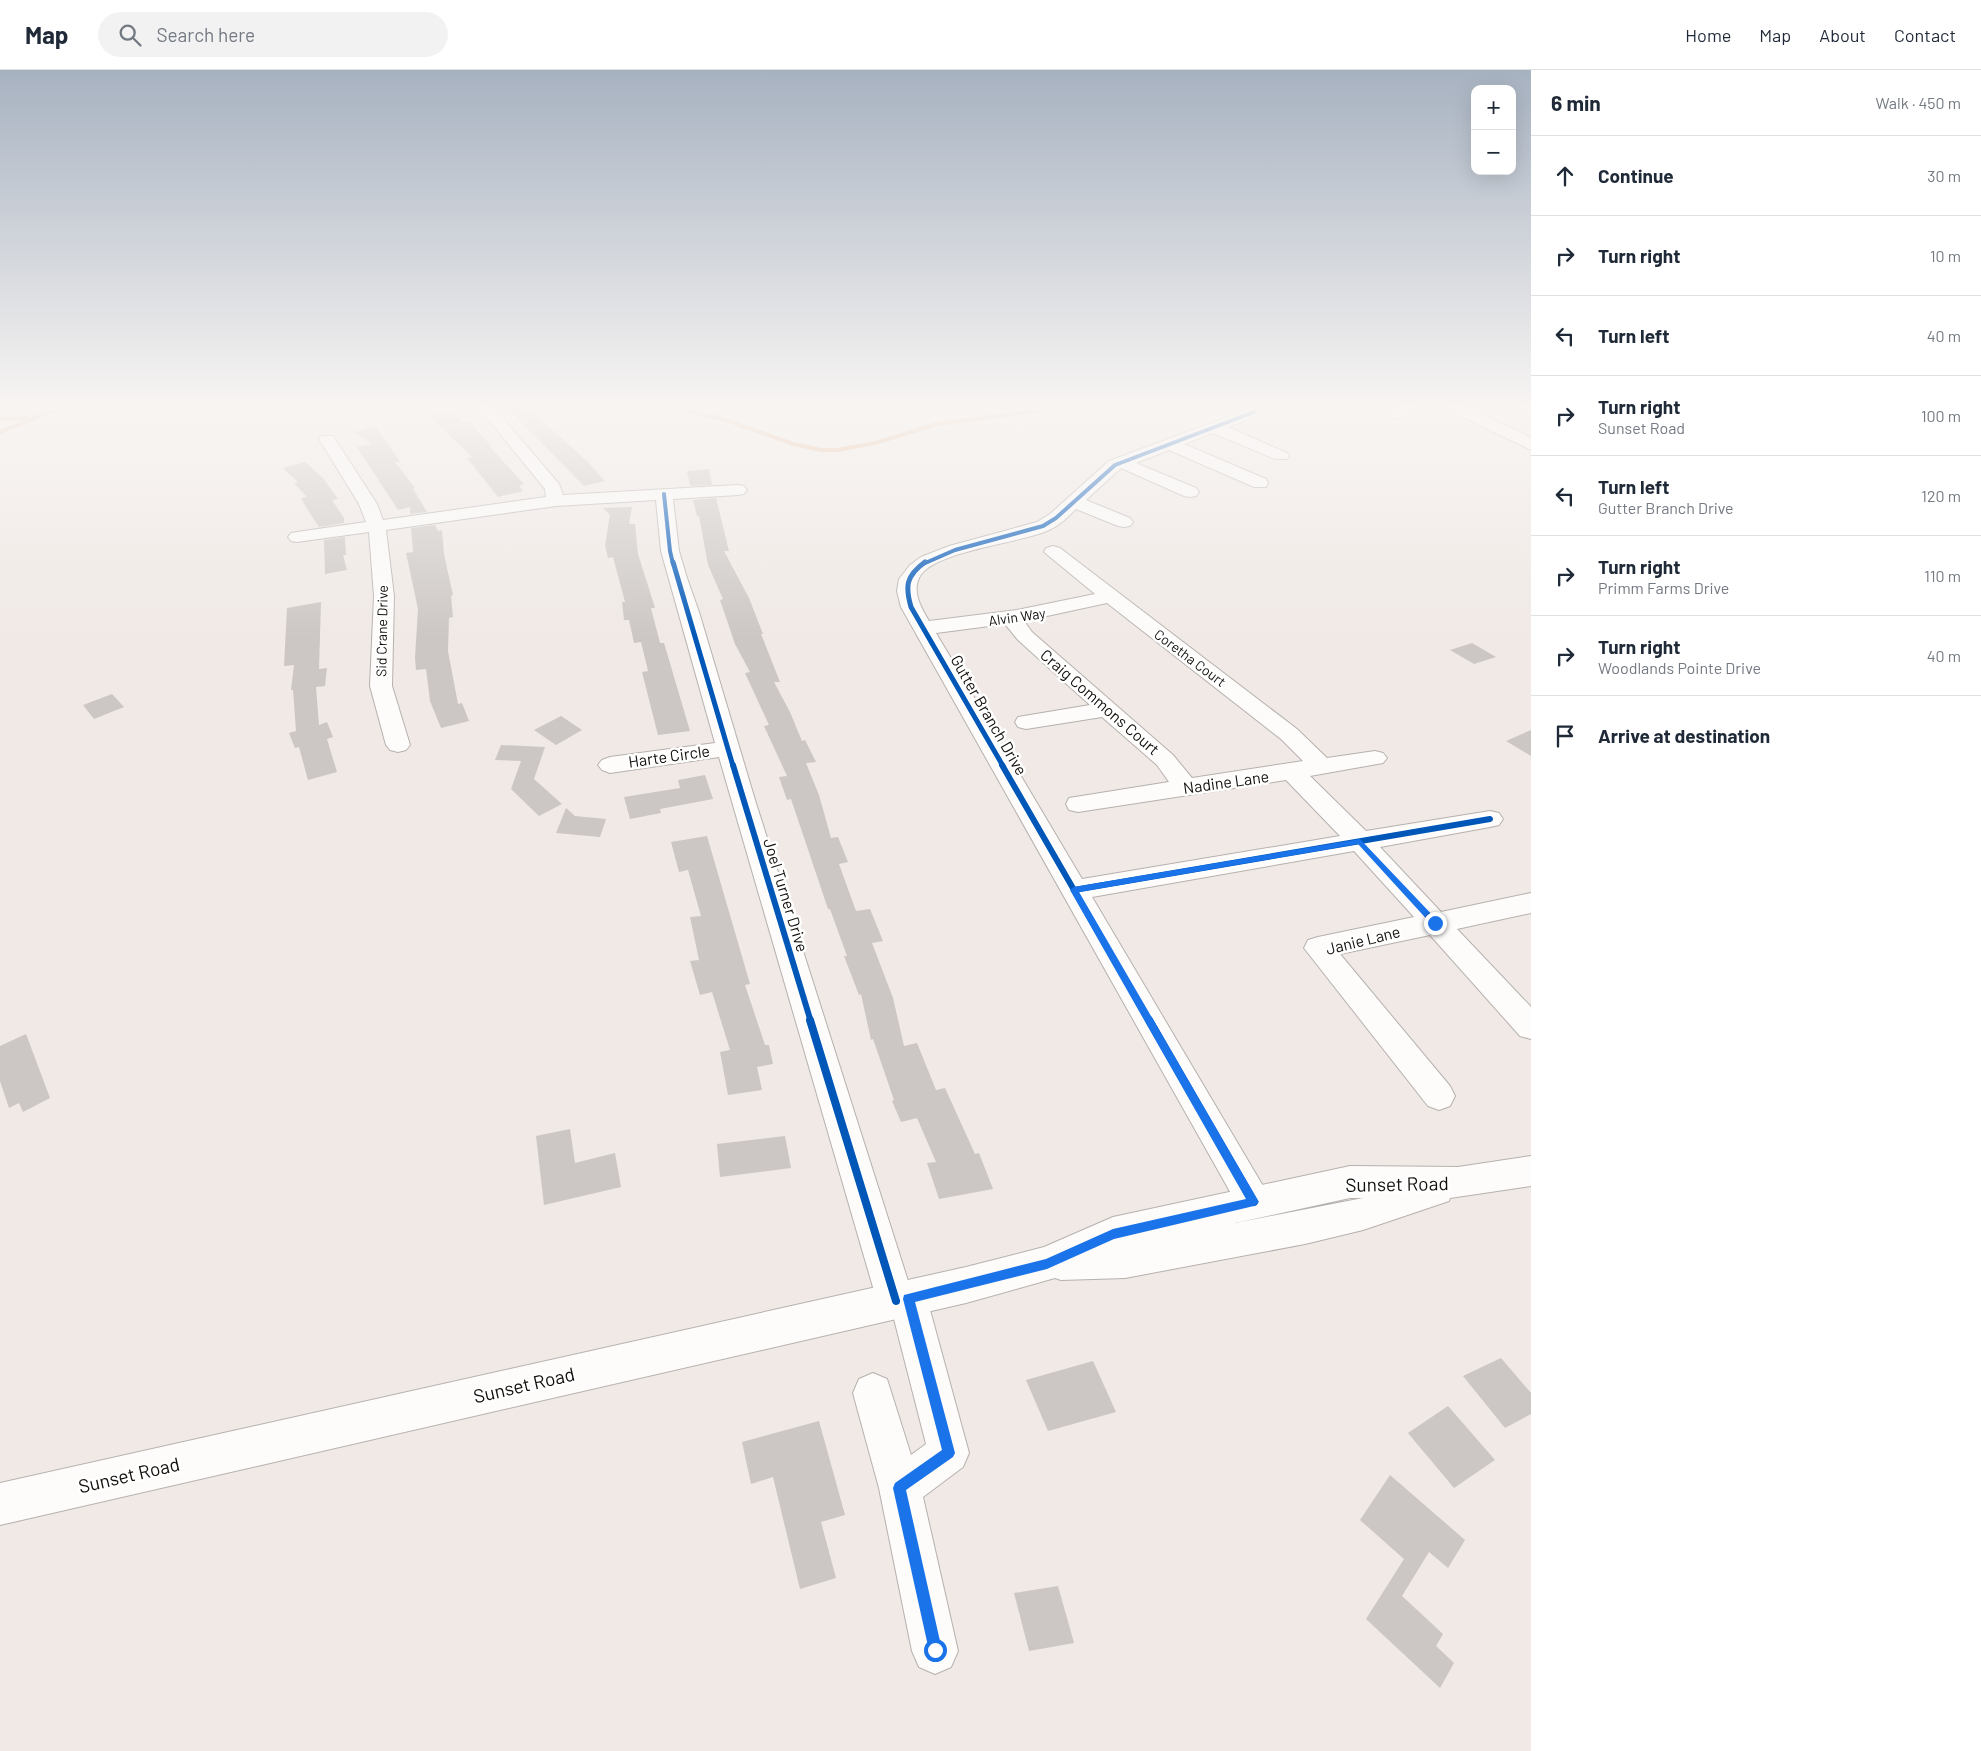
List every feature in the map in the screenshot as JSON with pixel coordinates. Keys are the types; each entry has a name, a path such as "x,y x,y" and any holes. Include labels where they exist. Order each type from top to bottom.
{"street":[{"name":"Sid Crane Drive","path":"354,481 368,504 377,526 384,596 381,686 398,745"},
{"path":"548,481 553,488 556,501"},
{"name":"Gutter Branch Drive","path":"1095,481 1056,518 1043,526 948,551 930,559 916,568 908,580 906,593 911,607 1254,1202"},
{"path":"1166,481 1190,492"},
{"path":"297,537 556,501 738,490"},
{"name":"Joel Turner Drive","path":"664,494 670,552 677,578 689,612 728,748 949,1453 900,1488"},
{"path":"1073,502 1124,522"},
{"name":"Coretha Court","path":"1052,552 1289,734 1323,767"},
{"name":"Alvin Way","path":"923,628 1012,618 1053,611 1109,596"},
{"name":"Craig Commons Court","path":"1012,618 1025,636 1165,760 1187,788"},
{"path":"1026,722 1107,709"},
{"name":"Harte Circle","path":"610,765 728,748"},
{"name":"Nadine Lane","path":"1078,804 1375,758"},
{"path":"1292,772 1360,841 1531,1027"},
{"path":"1074,890 1490,819"},
{"name":"Janie Lane","path":"1439,1096 1318,948 1531,903"},
{"name":"Sunset Road","path":"1047,1264 1125,1261 1305,1227 1363,1214 1458,1183 1531,1171"},
{"name":"Sunset Road","path":"0,1504 902,1300 1047,1264 1113,1234 1254,1202 1350,1182 1458,1183"},
{"path":"873,1393 900,1488 935,1650"}],"building":[{"path":"325,481 338,499 332,500 344,518 344,523 319,527 301,498 307,497 294,483"},
{"path":"379,481 410,481 427,512 410,514 410,507 398,510"},
{"path":"486,481 522,481 524,484 519,486 523,491 498,497"},
{"path":"580,481 603,481 584,486"},
{"path":"689,481 711,481 712,485 690,486"},
{"path":"716,498 729,551 724,551 749,598 763,634 761,634 780,682 774,682 790,712 802,741 805,740 816,762 806,763 819,795 831,838 838,837 848,862 839,864 856,911 870,909 883,941 872,943 893,998 904,1046 917,1043 936,1090 945,1088 975,1154 979,1153 993,1189 939,1199 927,1163 936,1162 917,1118 901,1122 892,1101 894,1100 873,1039 871,1040 861,994 859,995 844,956 847,956 830,909 828,909 791,799 787,800 779,777 787,776 764,726 769,725 745,673 750,672 735,644 720,600 723,599 708,565 699,516 697,516 693,500"},
{"path":"632,507 629,524 635,524 638,554 655,608 651,608 660,643 664,643 690,731 658,735 642,672 648,671 641,642 634,643 629,620 624,620 622,602 625,602 613,557 608,558 605,545 610,515 603,508"},
{"path":"435,525 438,531 442,530 444,554 453,595 451,596 453,617 449,618 448,651 458,704 462,703 469,721 441,728 430,701 426,669 416,670 418,609 406,553 413,552 411,528"},
{"path":"345,537 346,555 343,555 347,570 325,574 324,540"},
{"path":"321,602 319,669 327,668 325,686 316,687 319,725 327,722 333,737 327,739 337,772 308,780 299,747 295,748 289,733 296,731 293,690 291,690 294,665 284,666 287,608"},
{"path":"1472,643 1496,657 1474,664 1450,650"},
{"path":"112,694 124,707 94,719 83,705"},
{"path":"561,716 582,730 556,745 534,730"},
{"path":"1531,730 1531,756 1506,741"},
{"path":"501,745 545,747 534,779 562,804 539,816 511,789 521,761 495,760"},
{"path":"705,775 713,799 660,809 661,813 630,819 624,797 680,788 678,780"},
{"path":"566,808 575,816 606,819 600,837 556,833"},
{"path":"707,836 750,984 745,985 765,1045 769,1045 773,1064 757,1067 762,1090 728,1095 720,1052 730,1050 712,992 700,995 690,961 699,960 690,917 701,916 688,870 679,872 671,842"},
{"path":"26,1034 50,1098 23,1112 19,1103 9,1108 0,1081 0,1046"},
{"path":"570,1129 575,1163 615,1153 621,1187 544,1205 536,1136"},
{"path":"785,1136 791,1168 720,1177 717,1144"},
{"path":"1501,1358 1531,1393 1531,1414 1505,1428 1463,1376"},
{"path":"1093,1361 1116,1412 1048,1431 1026,1380"},
{"path":"1448,1406 1495,1460 1454,1488 1408,1433"},
{"path":"819,1421 845,1515 821,1522 836,1578 800,1589 773,1477 751,1484 742,1442"},
{"path":"1390,1475 1465,1540 1448,1568 1429,1552 1402,1596 1443,1634 1436,1646 1454,1663 1440,1688 1366,1619 1404,1559 1360,1520"},
{"path":"1058,1586 1074,1643 1029,1651 1014,1593"}],"cycle path":[{"path":"1097,481 1056,518 1043,526 1020,534 955,550 927,561 916,569 909,579 907,591 911,607 1254,1202"},
{"path":"664,494 670,551 677,578 689,612 743,800 896,1301"},
{"path":"1074,890 1490,819"}],"route":[{"path":"935,1650 900,1488 949,1453 908,1299 1047,1264 1113,1234 1254,1202 1074,890 1360,841 1435,923"}]}
